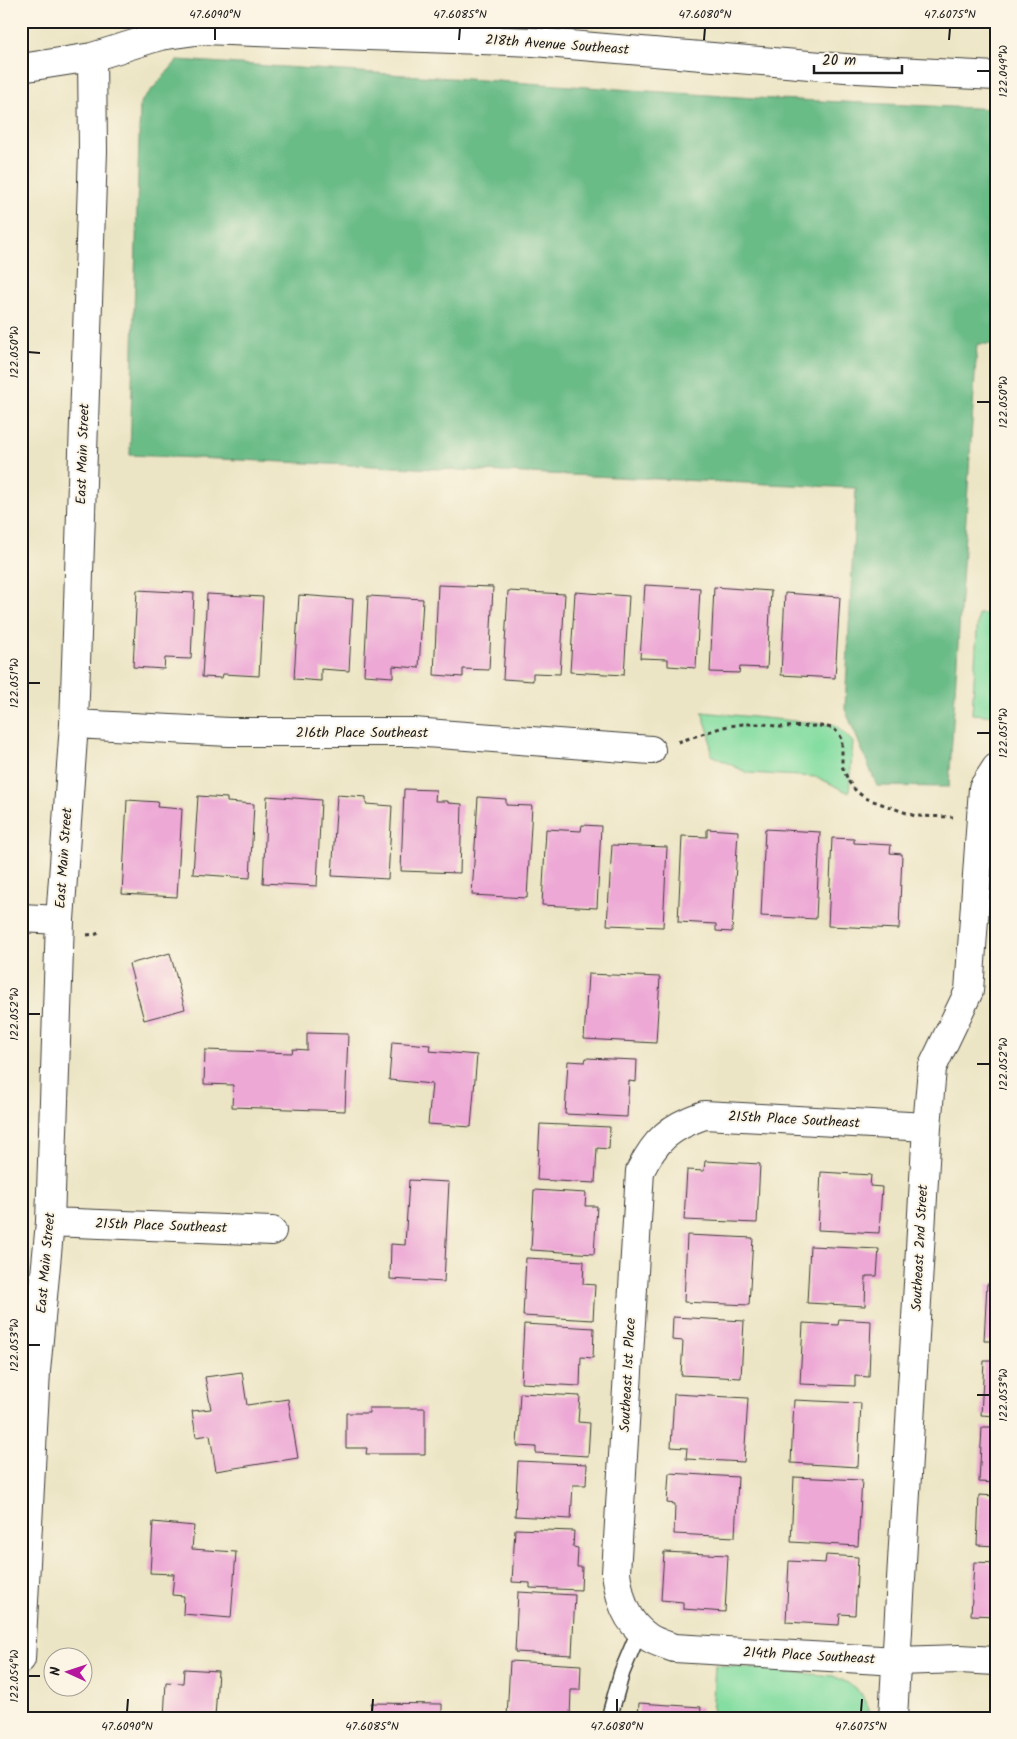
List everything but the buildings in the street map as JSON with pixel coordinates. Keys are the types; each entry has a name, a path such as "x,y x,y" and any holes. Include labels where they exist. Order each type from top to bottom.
{"street":[{"name":"218th Avenue Southeast","path":"21,68 92,57 160,36 203,30 535,32 857,69 996,76"},
{"name":"East Main Street","path":"21,1659 29,1371 50,1222 60,920 74,724 93,151 92,57"},
{"name":"216th Place Southeast","path":"74,724 229,732 413,732 651,750"},
{"name":"Southeast 2nd Street","path":"893,1718 932,1068 969,991 989,778"},
{"path":"21,918 60,920"},
{"name":"215th Place Southeast","path":"665,1135 684,1122 704,1116 927,1127"},
{"name":"Southeast 1st Place","path":"636,1625 621,1603 616,1573 640,1171 650,1151 665,1135"},
{"name":"215th Place Southeast","path":"50,1222 272,1230"},
{"name":"214th Place Southeast","path":"636,1625 649,1638 674,1648 897,1661 960,1659 996,1661"}],"lane":[{"path":"609,1718 636,1625"}],"path":[{"path":"651,750 724,727 743,724 832,728 842,739 842,766 845,775 856,791 865,798 915,816 955,818 960,815"}],"green space":[{"path":"178,60 754,98 996,109 996,344 977,344 949,787 877,786 845,709 856,488 130,455 140,103"},
{"path":"978,614 996,614 996,716 972,714"},
{"path":"702,712 836,725 853,742 849,793 817,777 748,773 711,755 710,736"},
{"path":"715,1665 833,1676 859,1691 867,1703 870,1718 712,1718"}]}
